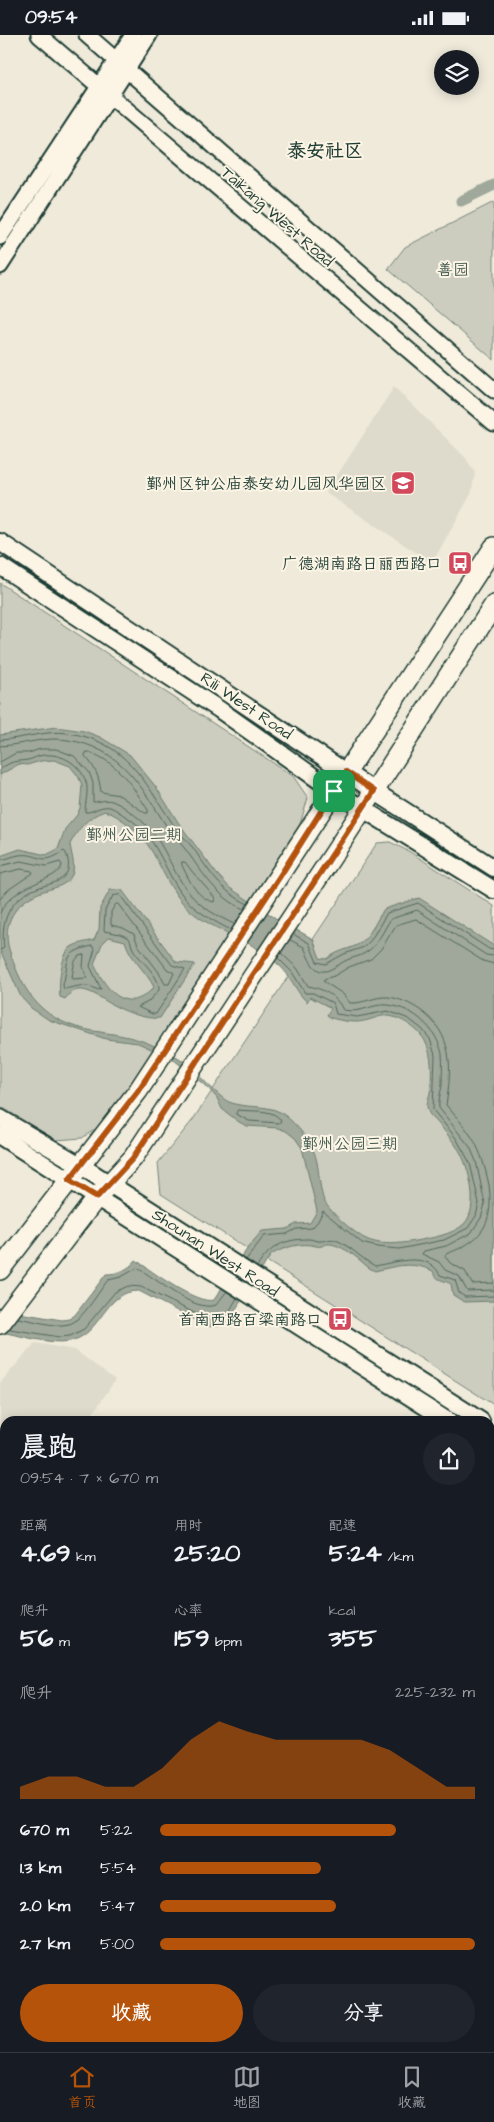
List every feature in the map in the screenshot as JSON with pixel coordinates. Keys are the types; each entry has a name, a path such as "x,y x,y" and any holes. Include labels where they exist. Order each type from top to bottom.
{"main road":[{"name":"Rili West Road","path":"0,542 374,791 494,868"},
{"path":"0,1270 138,1091 494,547"},
{"name":"Rili West Road","path":"0,566 220,710 362,809"},
{"path":"0,1324 103,1191 133,1158 337,849 494,605"},
{"path":"362,809 494,890"},
{"name":"Shounan West Road","path":"0,1118 75,1173 440,1416"},
{"name":"Shounan West Road","path":"0,1136 75,1173"},
{"name":"Shounan West Road","path":"103,1191 473,1416"}],"street":[{"name":"Taikang West Road","path":"39,35 494,423"},
{"name":"Taikang West Road","path":"87,35 494,389"},
{"path":"122,65 133,35"},
{"path":"0,266 105,91 122,65 149,35"},
{"path":"0,237 105,91"}],"shaded area":[{"name":"鄞州区钟公庙泰安幼儿园风华园区","path":"394,387 465,457 475,473 471,494 432,563 326,493"},
{"path":"35,1343 75,1350 115,1380 91,1416 0,1416 0,1383"}],"green space":[{"name":"善园","path":"494,202 494,360 388,269 405,247"},
{"name":"鄞州公园二期","path":"0,583 293,776 308,798 300,824 106,1122 82,1138 56,1140 0,1106"},
{"name":"鄞州公园三期","path":"390,842 410,852 494,906 494,1405 161,1194 158,1163 192,1121 377,843"}],"water":[{"path":"56,727 84,731 100,737 130,755 156,787 178,822 216,873 230,888 277,919 313,939 320,958 327,959 363,941 384,909 419,898 494,946 494,1301 464,1302 453,1295 451,1284 438,1279 433,1271 425,1268 404,1265 375,1271 338,1246 331,1244 319,1247 299,1245 271,1255 228,1321 220,1326 204,1325 139,1291 127,1293 118,1298 89,1331 81,1337 70,1341 44,1341 0,1332 0,1310 62,1320 69,1319 75,1315 106,1274 122,1271 136,1260 186,1292 206,1300 214,1300 249,1246 262,1231 287,1229 296,1224 310,1223 317,1211 302,1148 295,1138 286,1131 278,1128 247,1126 239,1122 222,1109 217,1098 208,1088 173,1059 138,1043 106,1039 49,1020 31,1008 21,997 0,950 0,856 20,849 46,855 58,849 65,829 77,815 80,808 82,785 70,766 54,760 27,765 19,764 0,775 0,735","holes":["105,811 125,822 144,839 174,891 189,910 198,917 251,945 273,960 286,973 307,1002 310,997 331,1008 327,1015 343,1021 359,1022 382,1016 394,1017 412,1027 422,1036 428,1047 431,1067 428,1110 459,1150 469,1177 472,1198 471,1208 469,1217 464,1224 447,1233 409,1242 383,1243 364,1238 341,1220 325,1203 312,1148 298,1128 283,1114 268,1108 229,1102 175,1055 136,1039 77,1027 49,1014 38,1004 21,980 9,949 7,939 9,922 24,901 41,892 62,885 69,879 74,867 70,844 80,828 88,820"]},
{"path":"110,890 122,890 176,962 195,964 160,1018 148,1018 128,1012 87,991 76,991 65,999 60,997 59,985 65,956 71,947 94,940 99,929 100,908","holes":["109,937 125,941 134,959 154,987 135,1000 119,997 112,991 94,964 102,944"]}],"waterway":[{"path":"461,201 494,185"}],"place":[{"name":"鄞州区钟公庙泰安幼儿园风华园区","path":"403,483"},
{"name":"广德湖南路日丽西路口","path":"460,563"},
{"name":"首南西路百梁南路口","path":"340,1319"}],"district":[{"name":"泰安社区","path":"325,150"}],"route":[{"path":"346,772 374,791 234,1007 133,1158 97,1197 69,1180 138,1091 334,791 346,772"}]}
